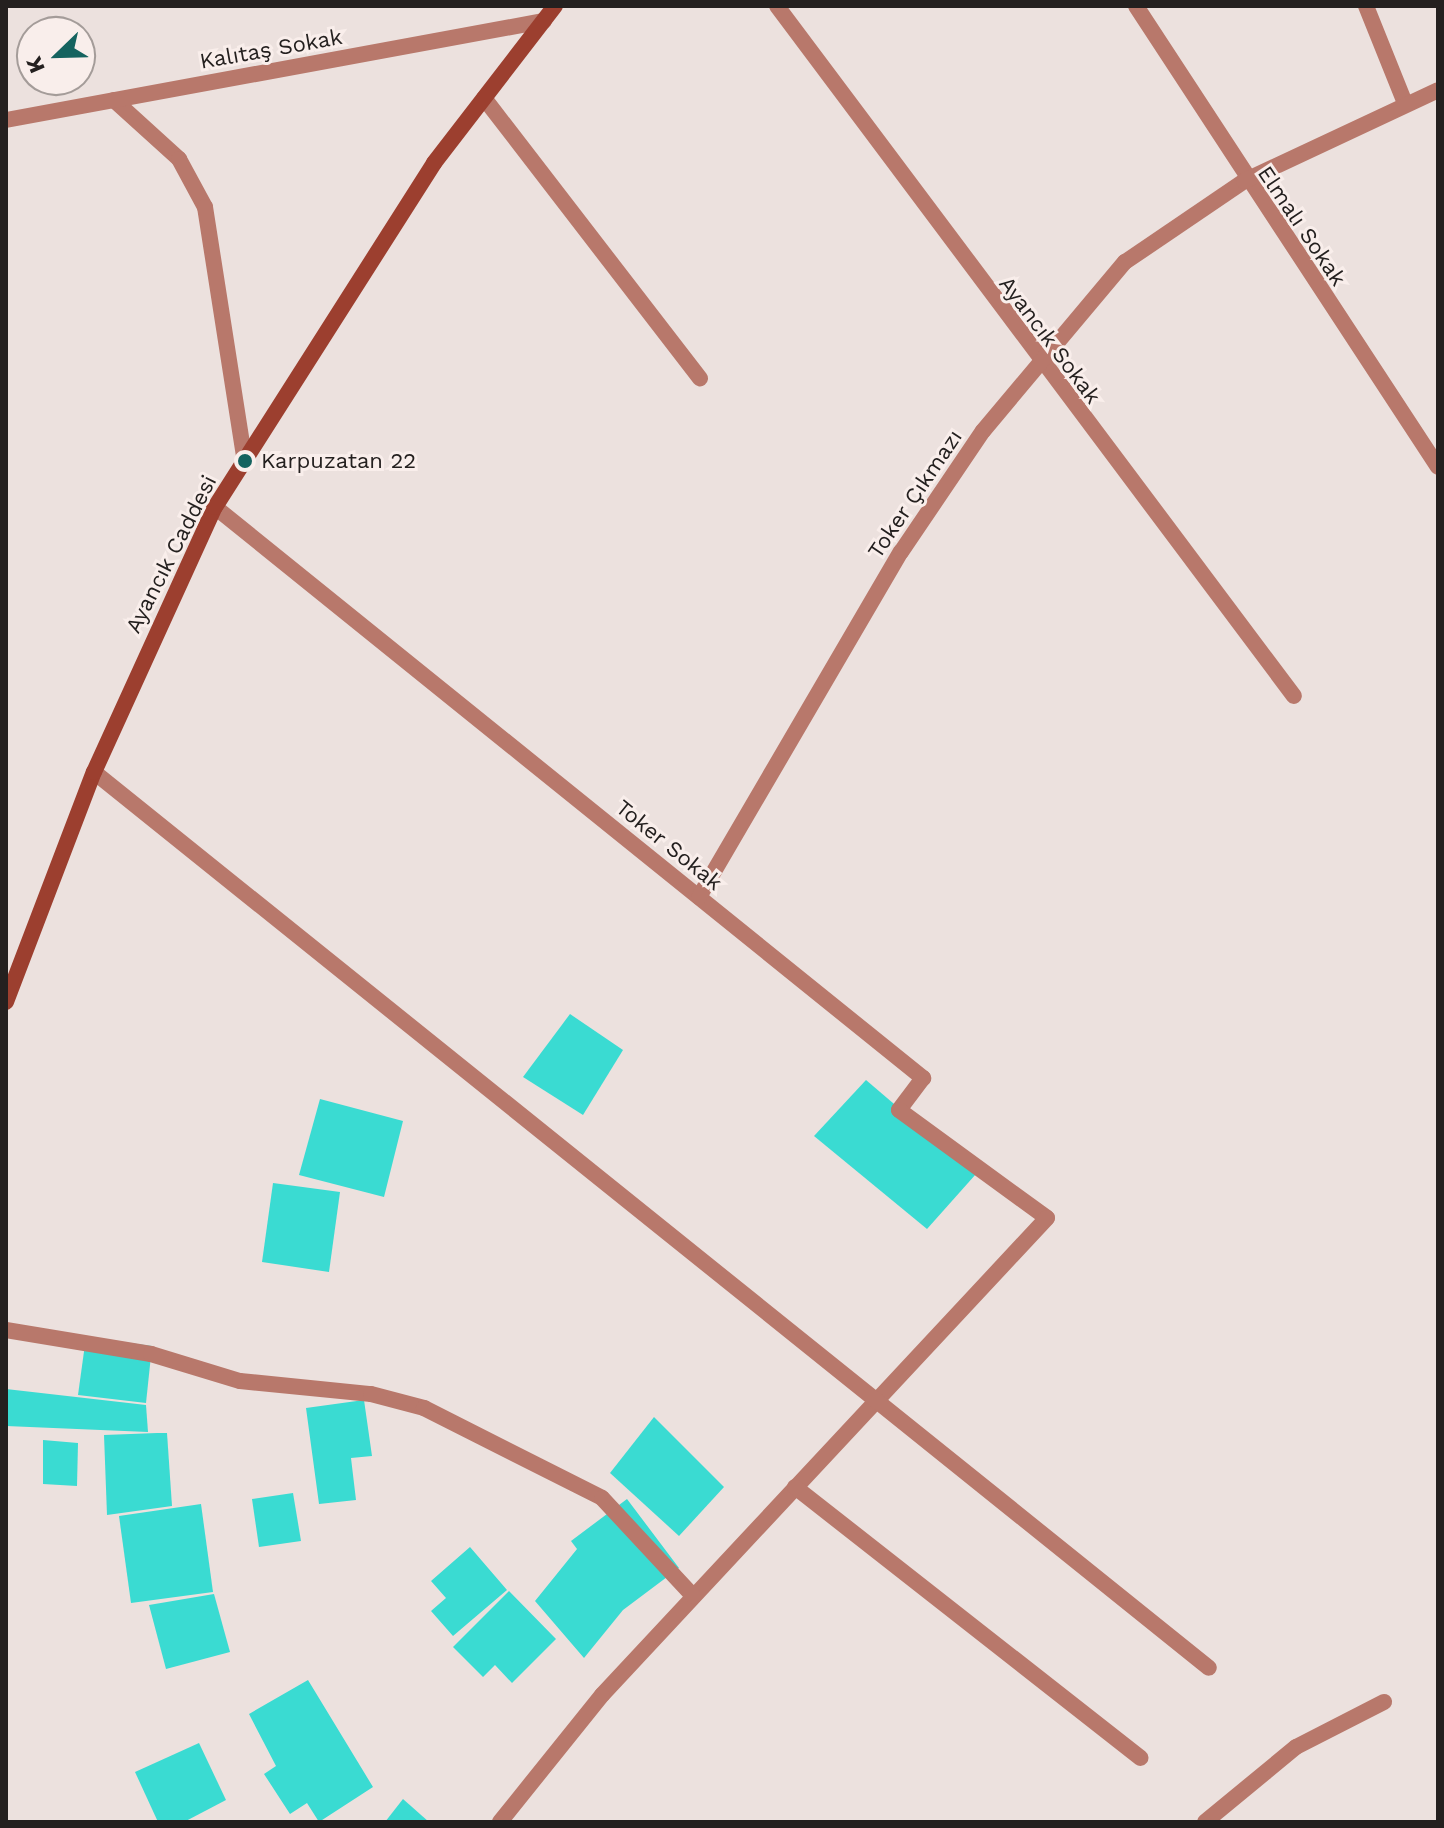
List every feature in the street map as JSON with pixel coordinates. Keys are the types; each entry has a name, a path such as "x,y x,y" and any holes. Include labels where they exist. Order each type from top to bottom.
{"street":[{"name":"Ayancık Caddesi","path":"6,1002 94,772 215,507 434,163 555,6"},
{"name":"Ayancık Sokak","path":"777,6 1038,361 1294,696"},
{"name":"Elmalı Sokak","path":"1136,6 1244,181 1438,467"},
{"path":"1366,6 1405,103"},
{"name":"Kalıtaş Sokak","path":"6,120 544,21"},
{"name":"Toker Çıkmazı","path":"699,897 901,552 1038,361 1125,262 1244,181 1438,90"},
{"path":"484,98 700,378"},
{"path":"114,100 179,159 205,207 245,461"},
{"name":"Toker Sokak","path":"215,507 923,1078 899,1110 1047,1218 878,1398"},
{"path":"94,772 878,1398 1209,1668"},
{"path":"6,1330 151,1354 240,1381 371,1394 424,1408 602,1498 693,1596"},
{"path":"500,1822 693,1596 878,1398"},
{"path":"795,1487 1141,1758"},
{"path":"1205,1822 1296,1747 1384,1702"}],"building":[{"path":"570,1014 623,1050 583,1115 523,1077"},
{"path":"866,1080 976,1174 927,1229 814,1136"},
{"path":"320,1099 403,1121 384,1197 299,1175"},
{"path":"273,1183 340,1192 329,1272 262,1262"},
{"path":"86,1337 152,1346 146,1403 78,1395"},
{"path":"6,1389 146,1405 148,1432 6,1426"},
{"path":"364,1400 372,1456 351,1458 356,1500 319,1504 306,1408"},
{"path":"654,1417 724,1487 679,1536 610,1473"},
{"path":"167,1433 172,1506 107,1515 104,1435"},
{"path":"43,1440 78,1443 77,1486 43,1484"},
{"path":"293,1493 301,1541 259,1547 252,1499"},
{"path":"627,1499 679,1568 623,1610 584,1658 535,1601 577,1549 571,1541"},
{"path":"201,1504 213,1592 131,1603 119,1516"},
{"path":"470,1547 507,1590 453,1636 431,1611 446,1598 431,1581"},
{"path":"509,1591 556,1639 512,1683 495,1665 483,1677 453,1647"},
{"path":"214,1594 230,1652 166,1669 149,1605"},
{"path":"308,1680 373,1787 319,1822 307,1803 290,1814 264,1774 276,1766 249,1714"},
{"path":"199,1743 226,1800 184,1822 158,1822 135,1772"},
{"path":"403,1799 429,1822 385,1822"}],"place":[{"name":"Karpuzatan 22","path":"245,461"}]}
